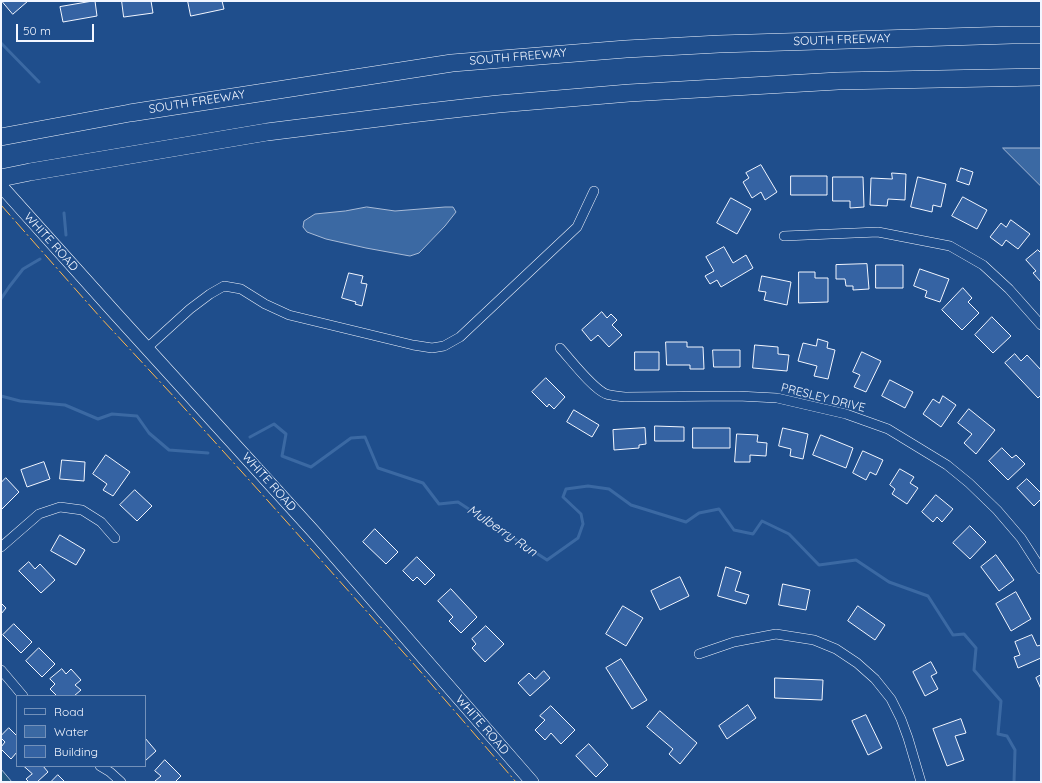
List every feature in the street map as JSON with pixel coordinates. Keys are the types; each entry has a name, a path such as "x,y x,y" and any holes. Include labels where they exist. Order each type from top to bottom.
{"highway":[{"name":"SOUTH FREEWAY","path":"1,137 138,111 452,63 626,48 1012,34 1041,35"},
{"path":"1,178 267,132 498,104 629,93 838,81 1041,77"}],"street":[{"name":"WHITE ROAD","path":"1,186 314,531 532,782"},
{"path":"147,348 190,309 210,294 224,286 241,289 265,304 289,315 413,345 432,348 444,346 460,337 577,227 594,191"},
{"path":"784,236 878,232 950,246 982,265 1009,289 1041,325"},
{"name":"PRESLEY DRIVE","path":"560,348 593,385 608,395 625,397 738,396 777,398 846,414 888,429 947,465 969,483 997,510 1021,538 1041,569"},
{"path":"1,547 39,514 60,507 82,510 101,522 115,538"},
{"path":"699,654 734,642 776,634 814,640 836,649 857,663 876,679 891,699 908,738 921,782"},
{"path":"1,670 22,695"},
{"path":"102,767 121,782"}],"shaded area":[{"path":"1,769 12,782 1,782"}],"water":[{"path":"1003,148 1041,148 1041,186"},
{"path":"367,207 395,211 453,207 456,212 445,226 419,253 410,256 326,239 307,232 303,227 304,221 315,214"}],"building":[{"path":"2,1 28,1 13,14"},
{"path":"95,1 97,16 63,22 60,7"},
{"path":"122,1 151,1 153,13 124,17"},
{"path":"188,1 222,1 224,9 191,16"},
{"path":"761,165 777,192 765,200 761,192 752,198 743,182 749,178 746,173"},
{"path":"961,168 973,172 969,185 957,181"},
{"path":"892,173 906,174 905,200 888,199 887,206 870,205 871,178 892,179"},
{"path":"791,176 827,176 827,195 791,195"},
{"path":"833,177 863,177 864,207 850,208 850,201 833,201"},
{"path":"918,177 946,184 941,207 933,205 932,212 911,207"},
{"path":"963,197 987,210 977,229 952,216"},
{"path":"731,198 751,209 737,234 717,223"},
{"path":"1011,220 1030,234 1018,249 1006,240 1002,246 990,237 1001,223 1006,227"},
{"path":"724,247 733,263 746,255 753,268 721,287 717,280 710,284 705,276 714,271 706,257"},
{"path":"1038,250 1041,253 1041,282 1033,273 1036,271 1026,260"},
{"path":"867,264 869,289 853,290 853,286 846,286 845,279 836,279 836,265"},
{"path":"876,265 903,265 903,288 876,288"},
{"path":"920,269 949,279 940,302 925,297 927,291 914,286"},
{"path":"799,272 815,272 815,278 828,278 828,302 799,303"},
{"path":"349,273 363,276 361,283 367,284 362,306 355,304 356,302 342,298"},
{"path":"762,276 791,282 787,305 764,300 766,292 759,291"},
{"path":"963,288 972,298 968,302 979,313 962,330 942,310"},
{"path":"602,312 607,318 611,314 617,320 612,325 622,335 609,347 598,335 591,341 582,330"},
{"path":"992,317 1011,336 993,353 975,335"},
{"path":"818,339 828,342 827,348 835,350 828,379 814,376 817,366 798,361 803,343 816,346"},
{"path":"666,342 687,342 687,347 703,347 704,369 690,369 690,365 667,365"},
{"path":"755,345 778,347 778,354 789,355 787,371 753,368"},
{"path":"713,350 740,350 740,367 714,367"},
{"path":"635,352 659,352 659,370 635,370"},
{"path":"862,352 881,361 866,392 854,387 860,375 853,372"},
{"path":"1015,354 1021,361 1027,355 1041,370 1041,395 1038,398 1005,363"},
{"path":"546,378 565,397 554,409 549,404 547,407 532,392"},
{"path":"890,380 913,392 905,408 882,396"},
{"path":"943,396 956,405 941,427 923,414 933,399 939,403"},
{"path":"969,409 995,430 976,454 964,443 972,434 958,423"},
{"path":"574,410 599,425 592,437 567,422"},
{"path":"655,426 684,427 684,441 655,441"},
{"path":"645,428 646,444 639,445 639,448 614,450 613,430"},
{"path":"693,428 730,428 730,448 693,448"},
{"path":"783,428 808,434 803,459 790,456 791,449 779,446"},
{"path":"737,434 758,435 757,442 767,443 766,456 750,455 750,462 735,462"},
{"path":"821,435 853,448 846,468 813,455"},
{"path":"1002,448 1012,458 1016,455 1025,464 1008,480 989,461"},
{"path":"863,451 883,460 876,475 870,472 866,480 853,473"},
{"path":"106,455 130,472 113,496 103,490 107,484 93,474"},
{"path":"62,460 85,462 84,481 60,479"},
{"path":"44,462 50,479 27,487 21,470"},
{"path":"900,469 914,477 910,483 918,488 907,504 892,494 895,489 890,485"},
{"path":"6,478 19,492 2,509 1,483"},
{"path":"1027,479 1041,493 1041,499 1034,506 1017,488"},
{"path":"135,490 152,506 137,521 120,505"},
{"path":"936,495 953,509 942,522 937,517 933,522 922,512"},
{"path":"970,526 986,542 970,559 953,543"},
{"path":"375,529 398,552 386,564 363,542"},
{"path":"60,535 85,550 76,565 51,551"},
{"path":"996,555 1014,580 999,591 981,567"},
{"path":"417,557 435,575 425,585 417,577 413,581 403,571"},
{"path":"29,562 35,569 40,564 55,580 41,593 19,571"},
{"path":"726,567 741,572 735,591 749,595 746,604 718,596"},
{"path":"680,577 689,596 660,610 651,591"},
{"path":"783,584 810,590 806,610 779,605"},
{"path":"451,589 477,617 461,633 449,621 453,617 438,601"},
{"path":"1016,592 1031,619 1011,631 996,604"},
{"path":"1,603 6,608 1,614"},
{"path":"623,606 643,618 626,646 606,634"},
{"path":"858,606 885,625 875,640 848,621"},
{"path":"14,624 32,642 21,653 3,635"},
{"path":"486,626 504,644 485,662 472,648 476,644 472,639"},
{"path":"1032,635 1037,646 1041,645 1041,658 1018,668 1014,657 1020,655 1015,642"},
{"path":"39,648 55,664 42,677 26,661"},
{"path":"621,659 647,700 632,709 606,668"},
{"path":"931,662 937,673 931,676 938,689 925,696 913,672"},
{"path":"62,669 66,674 71,669 81,680 75,685 81,690 75,695 56,695 50,689 55,684 50,679"},
{"path":"544,671 550,678 530,696 518,683 529,673 535,679"},
{"path":"1041,675 1041,689 1036,678"},
{"path":"775,678 823,680 822,700 775,698"},
{"path":"748,705 756,718 727,739 719,726"},
{"path":"551,706 575,730 561,744 551,733 545,740 535,730 545,720 540,716"},
{"path":"660,711 697,743 680,764 669,754 673,749 647,727"},
{"path":"866,715 882,748 868,755 852,721"},
{"path":"961,719 966,733 955,736 964,760 947,766 933,729"},
{"path":"9,728 16,735 16,753 11,759 1,749 5,742 1,736"},
{"path":"146,739 156,751 146,760"},
{"path":"589,744 608,765 596,777 576,756"},
{"path":"165,760 181,776 175,782 155,781 161,776 155,771"},
{"path":"25,767 44,767 48,772 37,782 29,782 26,779 32,774"},
{"path":"58,775 65,782 51,782"}],"waterway":[{"name":"Mulberry Run","path":"1,43 39,82"},
{"name":"Mulberry Run","path":"64,213 66,235"},
{"name":"Mulberry Run","path":"1,299 23,269 40,259"},
{"name":"Mulberry Run","path":"1,396 20,401 65,405 98,419 112,414 137,416 149,433 169,450 208,453"},
{"name":"Mulberry Run","path":"250,437 274,424 286,434 282,456 311,467 351,438 365,437 378,468 423,483 439,504 458,502 547,560 578,538 583,524 581,514 563,497 566,489 588,486 609,489 631,505 686,522 699,513 719,509 734,530 753,534 762,521 789,534 819,565 856,560 889,582 928,596 953,635 964,634 976,648 974,670 1001,701 998,734 1007,736 1015,750 1014,782"}],"power":[{"path":"1,205 100,317 176,399 420,671 516,782"}]}
